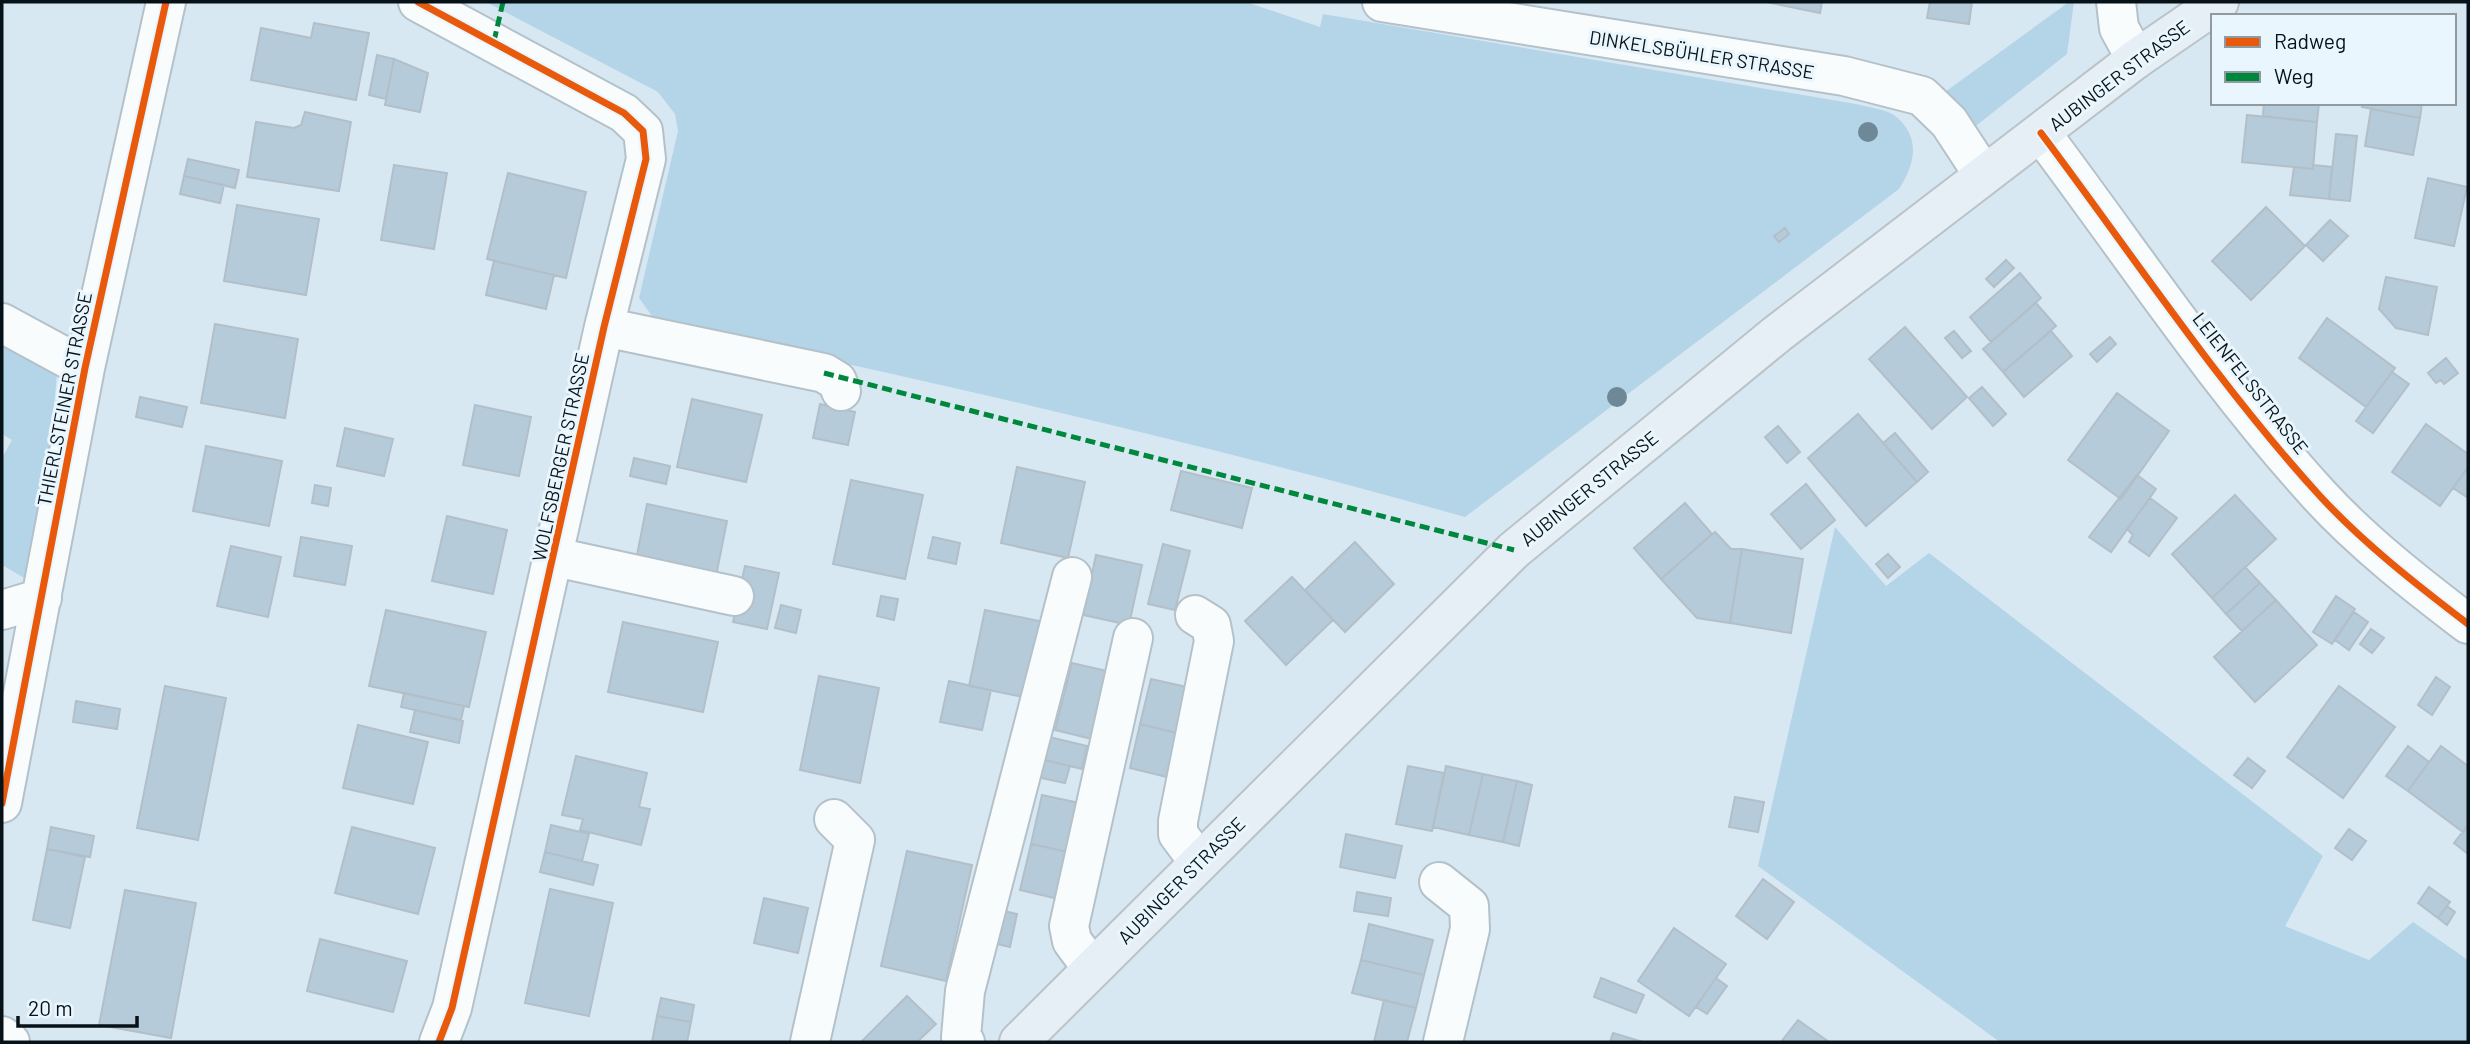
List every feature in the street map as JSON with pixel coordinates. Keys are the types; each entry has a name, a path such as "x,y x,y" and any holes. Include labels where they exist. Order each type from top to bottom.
{"main road":[{"name":"AUBINGER STRASSE","path":"1019,1042 1514,550 1777,334 2136,59 2219,2"}],"street":[{"name":"THIERLSTEINER STRASSE","path":"2,803 85,368 166,2"},
{"name":"WOLFSBERGER STRASSE","path":"418,2 624,113 643,131 646,159 604,327 555,557 452,1007 439,1042"},
{"name":"DINKELSBÜHLER STRASSE","path":"1382,2 1844,76 1922,96 1949,122 1983,174"},
{"path":"2116,2 2119,28 2136,59"},
{"name":"LEIENFELSSTRASSE","path":"2041,133 2247,408 2321,497 2416,584 2468,624"},
{"path":"2,323 85,368"},
{"path":"604,327 824,373 837,381 841,391"},
{"path":"555,557 734,596"},
{"path":"965,1042 961,1037 965,991 1072,577"},
{"path":"2,610 42,598"},
{"path":"1195,615 1210,625 1214,641 1178,821 1178,834 1199,862"},
{"path":"1092,968 1072,941 1069,926 1133,638"},
{"path":"810,1042 855,840 834,820"},
{"path":"1439,882 1469,906 1470,929 1443,1042"},
{"path":"2,1036 10,1042"}],"shaded area":[{"path":"486,2 1246,2 1320,27 1323,14 1876,108 1894,115 1903,123 1909,132 1913,151 1909,170 1899,189 1465,517 1063,413 657,323 639,298 678,131 675,114 658,92"},
{"path":"2069,2 2074,2 2067,54 1972,129 1945,92"},
{"path":"2,342 57,373 38,586 2,565 2,458 12,440 2,434"},
{"path":"1835,527 1886,586 1929,553 2323,856 2285,926 2369,960 2413,922 2468,960 2468,1042 2000,1042 1758,866"}],"building":[{"path":"1766,2 1822,2 1820,13"},
{"path":"1930,2 1972,2 1969,24 1927,18"},
{"path":"314,23 369,33 356,100 251,80 261,28 311,38"},
{"path":"377,55 394,59 386,99 369,95"},
{"path":"394,59 428,73 420,112 385,105"},
{"path":"2264,105 2319,105 2317,122 2263,116"},
{"path":"2362,105 2422,105 2420,118"},
{"path":"2371,109 2420,118 2413,155 2365,146"},
{"path":"305,112 351,122 339,191 247,177 256,122 294,128 301,125"},
{"path":"2247,115 2317,122 2313,169 2242,162"},
{"path":"2336,134 2357,136 2350,201 2329,199"},
{"path":"188,159 239,170 235,188 184,176"},
{"path":"394,165 447,173 434,249 381,240"},
{"path":"2313,165 2332,167 2329,199 2290,195 2294,167 2313,169"},
{"path":"508,173 586,192 566,278 487,259"},
{"path":"184,176 224,185 220,203 180,194"},
{"path":"2428,178 2467,187 2454,246 2415,238"},
{"path":"237,205 319,219 306,295 224,281"},
{"path":"2266,207 2305,246 2251,300 2212,261"},
{"path":"2330,220 2348,236 2323,261 2306,245"},
{"path":"1785,228 1789,234 1779,242 1774,236"},
{"path":"2006,260 2014,268 1994,287 1986,279"},
{"path":"494,261 554,275 546,309 486,295"},
{"path":"2020,273 2041,298 1991,342 1970,317"},
{"path":"2386,277 2437,287 2428,335 2396,328 2379,309"},
{"path":"2036,303 2056,326 2003,372 1983,349"},
{"path":"2327,318 2395,368 2366,407 2299,358"},
{"path":"215,324 298,339 285,418 201,403"},
{"path":"1905,327 1967,397 1932,429 1869,359"},
{"path":"1954,331 1971,351 1962,358 1945,338"},
{"path":"2051,331 2072,356 2024,397 2003,372"},
{"path":"2110,337 2116,344 2097,362 2090,354"},
{"path":"2446,358 2458,373 2444,384 2441,380 2436,383 2428,373"},
{"path":"2392,372 2409,384 2373,433 2356,421"},
{"path":"1982,387 2006,414 1993,426 1969,398"},
{"path":"2117,393 2169,431 2121,499 2068,460"},
{"path":"140,397 187,407 182,427 136,417"},
{"path":"692,399 762,415 746,482 677,467"},
{"path":"820,404 855,412 848,445 813,438"},
{"path":"475,405 531,417 519,476 463,465"},
{"path":"1858,414 1917,482 1866,526 1808,458"},
{"path":"2426,424 2468,454 2468,467 2440,506 2392,472"},
{"path":"1778,426 1800,452 1787,463 1765,437"},
{"path":"345,428 393,439 384,476 337,466"},
{"path":"1895,433 1928,472 1917,482 1883,443"},
{"path":"206,446 282,461 269,526 193,511"},
{"path":"634,458 670,466 666,484 630,476"},
{"path":"1017,467 1085,482 1068,558 1001,543"},
{"path":"2468,467 2468,498 2453,488"},
{"path":"1181,471 1252,488 1242,528 1171,510"},
{"path":"2137,475 2156,489 2111,552 2089,537"},
{"path":"851,480 923,495 905,579 833,564"},
{"path":"1806,484 1835,520 1801,549 1771,514"},
{"path":"315,485 331,488 328,506 312,503"},
{"path":"2235,495 2276,539 2212,598 2172,554"},
{"path":"2150,498 2177,518 2149,556 2129,542 2133,535 2127,529"},
{"path":"1685,503 1712,534 1661,579 1634,548"},
{"path":"647,504 727,521 715,581 659,569 661,560 637,555"},
{"path":"447,516 507,530 493,594 432,581"},
{"path":"1715,532 1731,549 1742,549 1730,623 1697,618 1661,579"},
{"path":"301,537 352,546 345,585 294,576"},
{"path":"933,537 960,543 956,564 928,558"},
{"path":"1355,542 1394,584 1345,632 1305,590"},
{"path":"1163,544 1190,551 1175,610 1148,604"},
{"path":"231,546 281,557 268,617 217,606"},
{"path":"1742,549 1803,559 1791,633 1730,623"},
{"path":"1888,554 1900,567 1888,578 1876,564"},
{"path":"1096,555 1142,565 1129,625 1083,615"},
{"path":"745,566 779,573 767,629 733,622"},
{"path":"2245,567 2260,583 2226,614 2212,598"},
{"path":"1292,577 1333,620 1286,665 1245,621"},
{"path":"2260,583 2276,600 2242,631 2226,614"},
{"path":"881,596 898,599 894,620 877,616"},
{"path":"2336,596 2355,609 2332,644 2313,632"},
{"path":"2276,600 2317,645 2255,702 2214,657"},
{"path":"781,605 801,610 796,633 775,628"},
{"path":"386,610 486,632 469,707 369,686"},
{"path":"985,610 1049,623 1033,699 969,686"},
{"path":"2354,612 2368,622 2349,650 2335,640"},
{"path":"623,622 718,642 703,712 608,692"},
{"path":"2371,629 2384,638 2372,653 2360,644"},
{"path":"1072,663 1120,674 1104,742 1055,730"},
{"path":"819,676 879,688 860,783 800,770"},
{"path":"2436,677 2450,687 2432,715 2418,705"},
{"path":"1151,679 1196,689 1185,735 1140,724"},
{"path":"949,681 991,690 982,730 940,722"},
{"path":"165,686 226,698 198,840 137,828"},
{"path":"2339,686 2395,727 2343,798 2287,757"},
{"path":"404,693 464,706 461,720 401,707"},
{"path":"76,701 120,709 117,729 73,722"},
{"path":"415,710 463,721 459,743 410,732"},
{"path":"1140,724 1185,735 1175,779 1130,768"},
{"path":"358,725 428,742 413,804 343,788"},
{"path":"1041,735 1087,746 1082,769 1036,758"},
{"path":"2408,746 2429,762 2408,791 2386,776"},
{"path":"2441,746 2468,766 2468,825 2463,832 2408,791"},
{"path":"576,756 647,773 639,807 650,809 641,845 580,830 583,819 562,815"},
{"path":"1036,758 1070,766 1065,783 1032,776"},
{"path":"2248,758 2265,771 2252,788 2234,775"},
{"path":"1408,766 1444,773 1432,831 1396,824"},
{"path":"1446,766 1483,774 1469,835 1433,827"},
{"path":"1483,774 1517,781 1503,842 1469,835"},
{"path":"1517,781 1532,785 1519,846 1503,842"},
{"path":"1042,795 1089,805 1077,854 1031,844"},
{"path":"1735,797 1764,802 1758,832 1729,827"},
{"path":"551,825 589,834 582,861 545,852"},
{"path":"2468,825 2468,854 2454,843"},
{"path":"51,827 94,836 90,857 47,849"},
{"path":"352,827 435,848 418,914 335,893"},
{"path":"2349,829 2366,841 2352,860 2335,848"},
{"path":"1346,834 1402,846 1395,878 1340,867"},
{"path":"1031,844 1077,854 1067,901 1020,890"},
{"path":"47,849 85,857 70,928 33,920"},
{"path":"907,851 972,865 946,981 881,966"},
{"path":"545,852 598,865 593,885 540,872"},
{"path":"1763,879 1794,902 1767,939 1736,916"},
{"path":"2429,887 2450,902 2438,918 2418,903"},
{"path":"550,889 613,903 589,1016 525,1003"},
{"path":"125,890 196,903 171,1038 99,1025"},
{"path":"1357,892 1391,898 1388,916 1354,911"},
{"path":"764,898 808,908 798,953 754,943"},
{"path":"2447,906 2455,912 2447,925 2438,918"},
{"path":"1000,910 1017,914 1010,947 993,943"},
{"path":"1369,924 1433,940 1424,975 1361,960"},
{"path":"1674,928 1726,964 1689,1016 1638,981"},
{"path":"320,939 407,961 393,1012 307,991"},
{"path":"1361,960 1424,975 1416,1008 1352,993"},
{"path":"1601,978 1644,995 1636,1013 1594,997"},
{"path":"1716,978 1727,986 1707,1014 1696,1007"},
{"path":"907,996 936,1024 917,1042 861,1042"},
{"path":"661,998 694,1005 691,1022 657,1016"},
{"path":"1384,1000 1416,1008 1407,1042 1374,1042"},
{"path":"657,1016 691,1022 687,1042 652,1042"},
{"path":"1798,1020 1829,1042 1781,1042"},
{"path":"1613,1033 1643,1042 1610,1042"}],"marked path":[{"path":"494,41 503,2"},
{"path":"824,373 1514,550"}],"cycle path":[{"path":"2,803 85,368 166,2"},
{"path":"418,2 624,113 643,131 646,159 604,327 452,1008 439,1042"},
{"path":"2041,133 2210,363 2319,495 2372,547 2468,624"}]}
